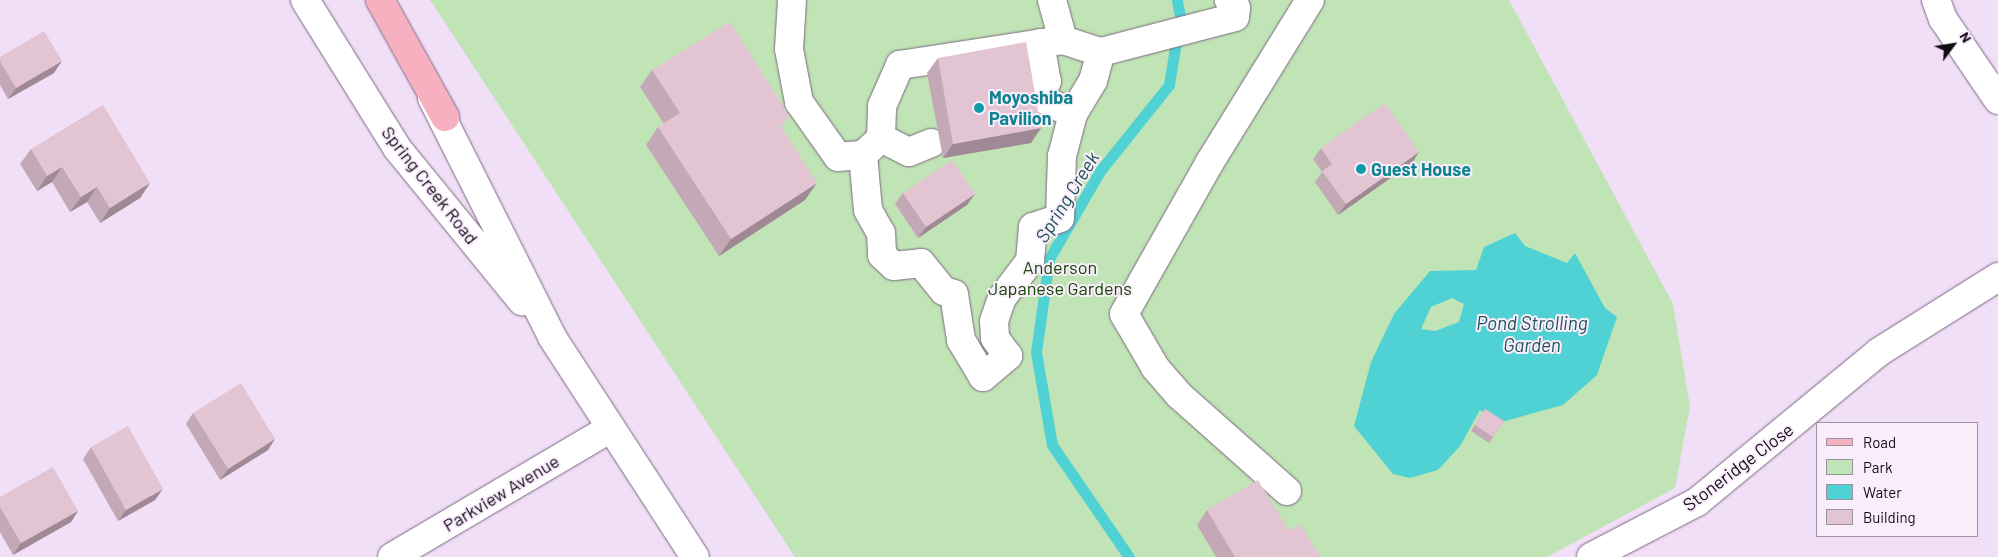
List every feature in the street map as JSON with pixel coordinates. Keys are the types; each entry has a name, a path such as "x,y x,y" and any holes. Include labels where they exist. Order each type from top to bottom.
{"main road":[{"path":"380,0 445,117"}],"street":[{"name":"Spring Creek Road","path":"305,0 397,148 552,337"},
{"name":"Spring Creek Road","path":"370,0 445,117 552,337 609,429 695,557"},
{"path":"794,0 789,49 800,102 838,157 872,146 909,152 931,143"},
{"path":"1052,0 1051,42 1047,81 1037,96 1073,114"},
{"path":"1101,52 1093,81 1073,114 1062,156 1060,218 1033,227 1030,261 1002,298 994,321 996,338 1008,356 983,377 961,340 954,294 944,291 921,262 894,266 882,255 881,233 868,210 872,146 882,106 900,65 1051,42 1101,52 1128,47 1235,17 1236,8 1229,0"},
{"path":"1287,491 1179,395 1155,367 1124,314 1210,162 1310,0"},
{"path":"1936,0 1943,18 1998,100"},
{"name":"Stoneridge Close","path":"1591,557 1697,502 1879,352 1998,277"},
{"name":"Parkview Avenue","path":"392,557 609,429"}],"green space":[{"name":"Anderson Japanese Gardens","path":"430,0 1509,0 1673,304 1690,406 1675,488 1547,557 795,557"}],"water":[{"name":"Pond Strolling Garden","path":"1515,233 1525,246 1567,263 1575,253 1605,308 1617,317 1597,375 1563,405 1502,422 1480,410 1460,446 1438,470 1410,478 1393,474 1354,426 1371,362 1394,314 1430,271 1476,270 1484,247","holes":["1452,298 1464,304 1459,322 1435,331 1421,329 1431,307"]}],"building":[{"path":"730,22 789,116 781,127 817,183 731,239 658,127 680,113 652,70"},
{"path":"44,31 62,61 16,88 0,61 0,57"},
{"name":"Moyoshiba Pavilion","path":"1026,42 1041,128 953,144 938,58"},
{"name":"Guest House","path":"1385,103 1419,152 1346,204 1322,171 1332,164 1321,148"},
{"path":"103,105 150,183 110,208 97,187 81,197 62,167 47,176 31,149"},
{"path":"952,160 975,194 926,227 903,193"},
{"path":"241,383 275,439 228,469 193,413"},
{"path":"1485,409 1504,421 1493,437 1475,425"},
{"path":"128,426 163,489 126,510 91,447"},
{"path":"53,467 78,511 21,543 0,507 0,497"},
{"path":"1258,480 1289,531 1300,524 1320,557 1235,557 1207,510"}],"waterway":[{"name":"Spring Creek","path":"1129,557 1052,445 1036,352 1049,259 1100,171 1169,85 1180,16 1177,0"}],"place":[{"name":"Moyoshiba Pavilion","path":"979,108"},
{"name":"Guest House","path":"1361,169"}]}
